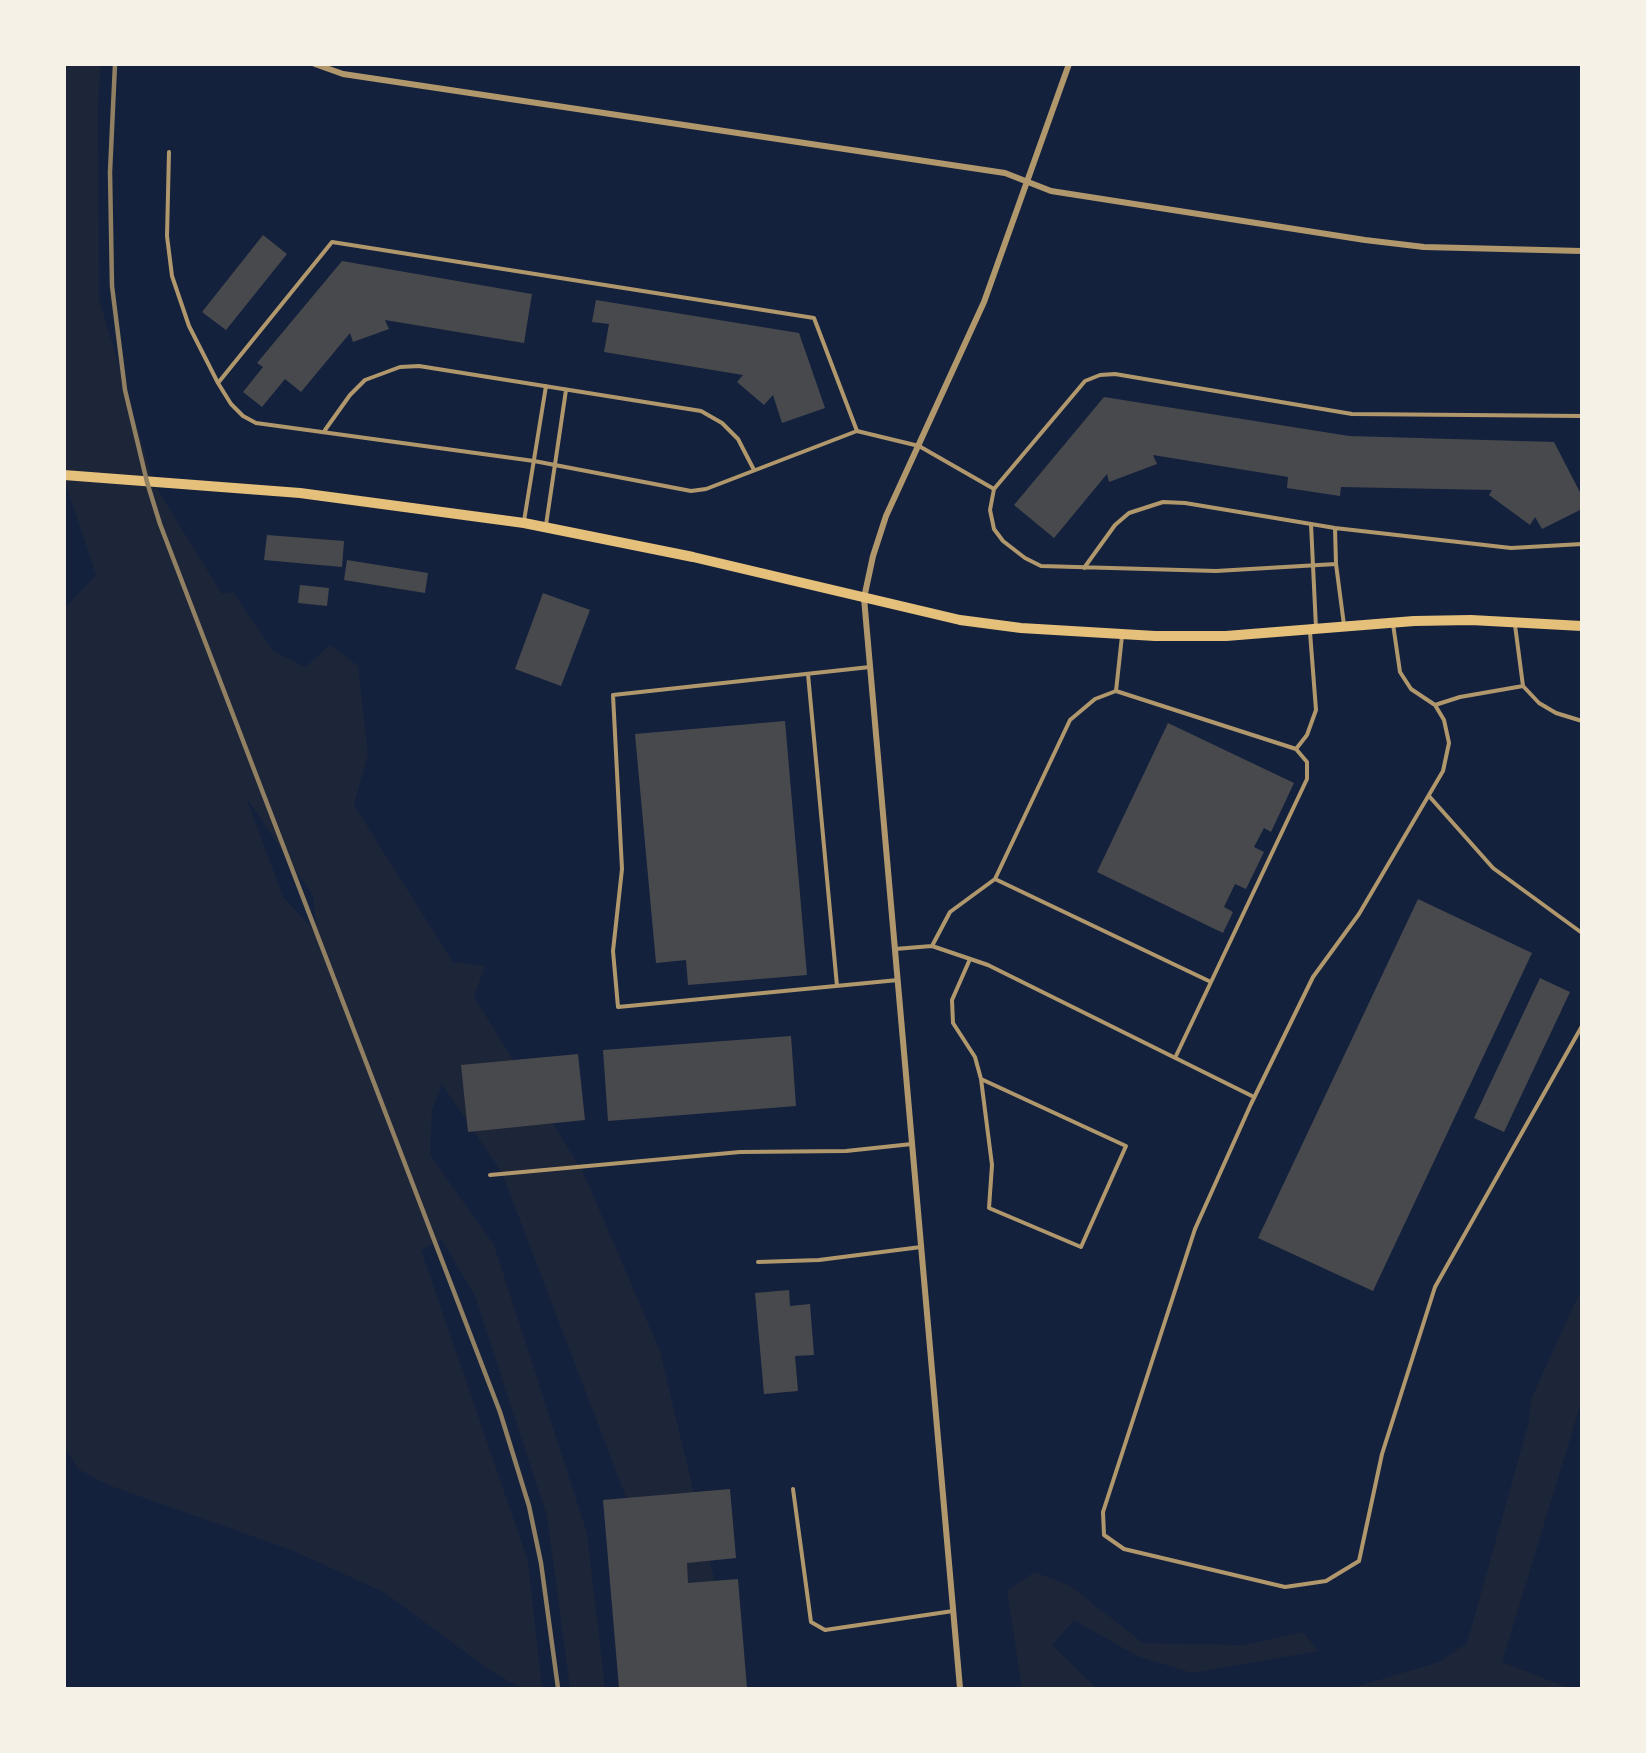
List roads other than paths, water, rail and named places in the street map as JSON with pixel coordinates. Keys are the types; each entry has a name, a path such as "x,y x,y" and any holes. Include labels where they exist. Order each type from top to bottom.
{"main road":[{"path":"64,475 300,493 546,526 960,620 1021,628 1122,636 1226,636 1344,626 1471,620 1581,626"}],"street":[{"path":"315,64 344,74 1005,173 1051,192 1365,240 1424,247 1581,252"},
{"path":"960,1689 864,598 873,556 886,516 984,302 1068,64"}],"lane":[{"path":"169,152 167,236 172,276 189,326 218,383 231,404 243,416 256,423 325,430 555,464 691,491 706,489 857,431 919,446 994,489"},
{"path":"218,383 332,242 814,318 857,431"},
{"path":"325,430 350,395 365,380 400,367 419,366 701,411 722,423 738,439 754,471"},
{"path":"1336,564 1216,571 1041,566 1025,558 1003,541 994,529 990,510 994,489 1086,381 1100,375 1115,374 1352,414 1581,416"},
{"path":"524,523 546,386"},
{"path":"546,526 566,390"},
{"path":"1084,568 1122,519 1145,506 1163,502 1185,503 1335,528 1511,548 1581,544"},
{"path":"1296,749 1307,735 1316,710 1311,524"},
{"path":"1335,528 1336,564 1344,626"},
{"path":"1515,622 1523,686 1539,703 1556,713 1581,721"},
{"path":"1393,623 1400,672 1411,689 1435,705 1444,720 1449,743 1443,771 1359,914 1313,977 1254,1097 1195,1229 1117,1464 1103,1512 1104,1535 1124,1549 1285,1587 1326,1581 1359,1561 1382,1454 1435,1287 1581,1026"},
{"path":"1116,691 1122,636"},
{"path":"870,667 613,695 622,869 613,951 618,1007 898,980"},
{"path":"808,674 837,986"},
{"path":"1435,705 1460,697 1523,686"},
{"path":"932,946 950,912 995,879 1070,720 1095,699 1116,691 1296,749 1307,762 1307,779 1175,1058"},
{"path":"1430,796 1493,868 1581,933"},
{"path":"995,879 1211,982"},
{"path":"895,949 932,946 988,966 1254,1097"},
{"path":"970,959 952,1000 953,1023 975,1057 981,1079 992,1165 989,1208 1081,1247 1126,1146 981,1079"},
{"path":"490,1175 740,1152 846,1151 912,1144"},
{"path":"758,1262 819,1260 921,1247"},
{"path":"793,1489 811,1622 825,1630 953,1611"}],"railway":[{"path":"115,64 110,172 112,286 125,390 147,482 160,524 500,1412 529,1506 541,1563 558,1688"}]}
